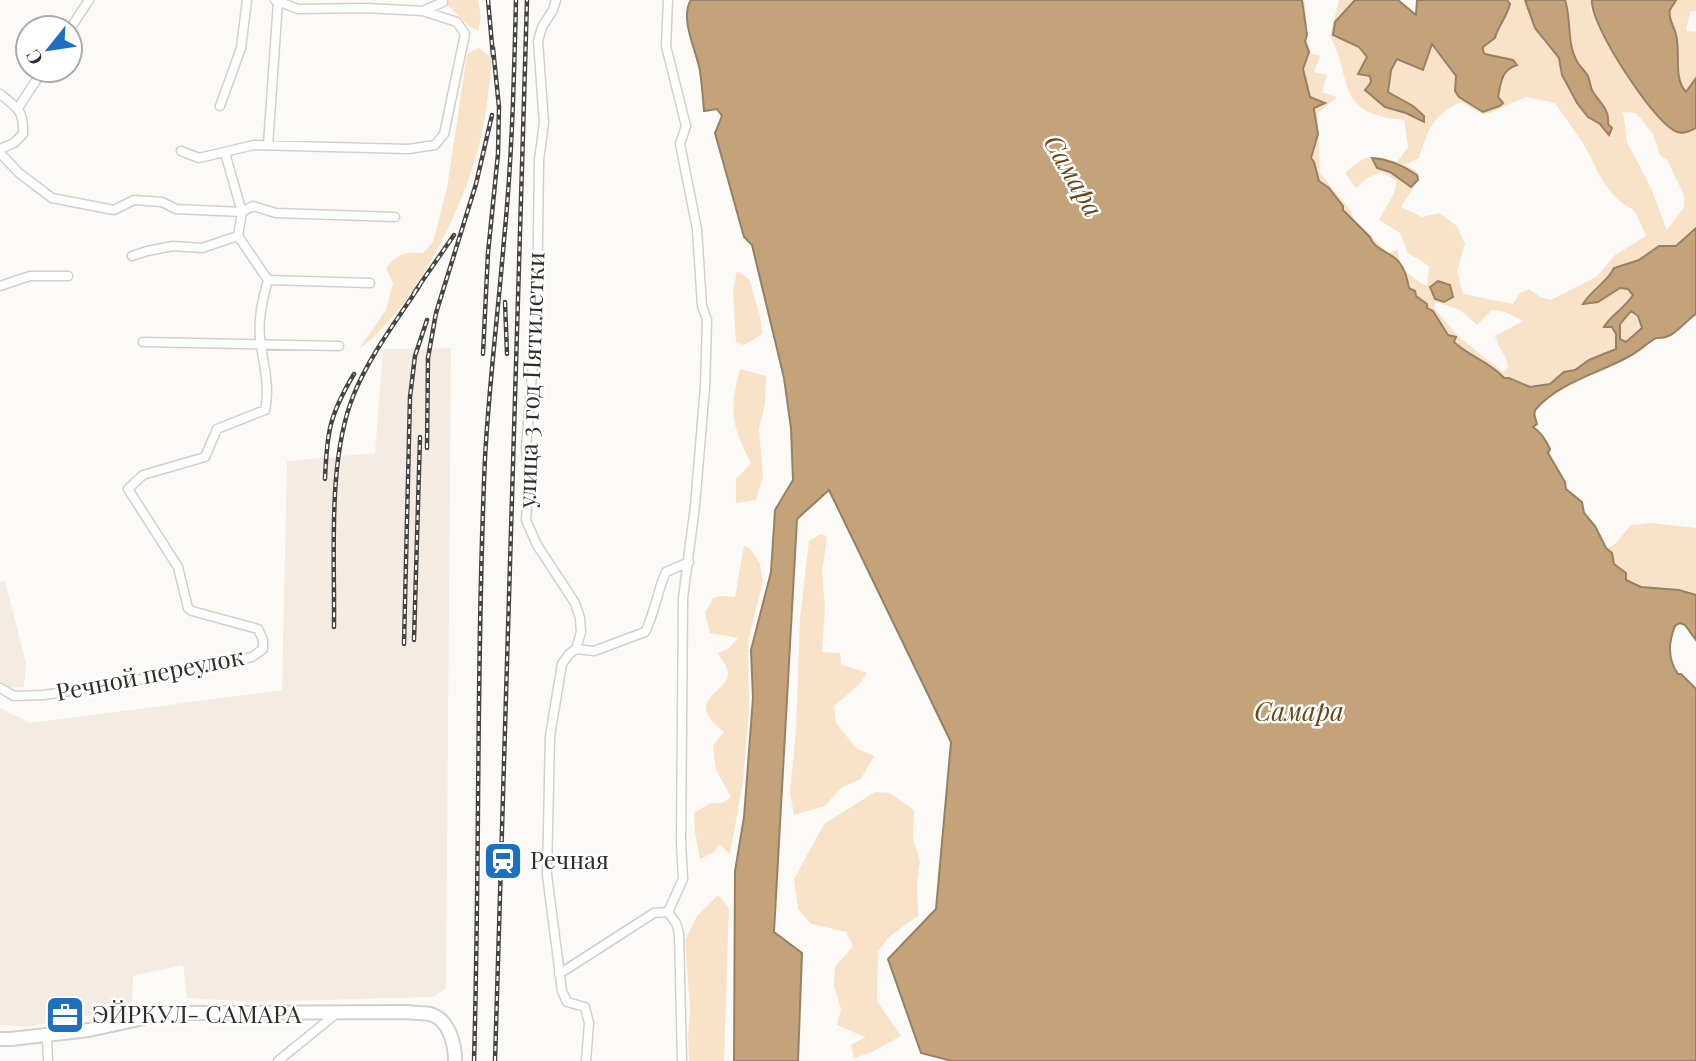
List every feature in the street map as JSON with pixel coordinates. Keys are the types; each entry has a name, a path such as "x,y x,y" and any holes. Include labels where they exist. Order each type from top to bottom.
{"street":[{"path":"220,106 241,48 247,0"},
{"name":"улица 3 год Пятилетки","path":"556,0 538,41 544,123 539,160 537,314 526,447 529,482 526,520 537,545 578,611 581,632 576,649 562,664 550,737 547,875 559,974 567,1002 585,1007 589,1023 586,1061"},
{"path":"668,0 666,46 686,126 680,144 697,229 702,306 707,320 705,387 689,562 683,598 683,879 668,912"},
{"path":"181,151 198,158 254,145 408,149 435,145 444,134 465,34 457,22 423,11 298,9 276,1 268,145"},
{"path":"423,11 443,2"},
{"path":"18,108 34,84"},
{"path":"0,94 18,108 23,117 23,134 0,151 19,173 52,198 114,210 134,200 162,202 176,209 242,212 253,206 276,213 395,217"},
{"path":"225,153 242,212 239,236 268,280 370,283"},
{"path":"132,256 173,246 202,248 239,236"},
{"path":"0,286 30,276 68,276"},
{"name":"Речной переулок","path":"0,688 14,696 44,695 122,683 251,657 263,649 263,640 258,629 188,608 178,567 128,489 143,475 205,457 217,429 265,410 268,398 261,344 260,308 268,280"},
{"path":"143,342 339,346"},
{"path":"576,649 594,651 645,632 650,623 658,588 666,572 689,562"},
{"path":"559,974 654,913 668,912"},
{"path":"668,912 679,933 682,1061"},
{"path":"0,1039 47,1036 116,1025 167,1013 407,1012 432,1015 447,1027 453,1042 455,1061"},
{"path":"278,1061 337,1013"},
{"path":"47,1036 48,1061"}],"shaded area":[{"path":"436,0 478,0 481,17 478,31 442,2"},
{"path":"1302,0 1305,2 1308,44 1312,54 1320,56 1314,72 1327,75 1322,92 1337,97 1318,113 1320,173 1351,211 1354,219 1388,253 1398,250 1400,262 1407,272 1427,286 1429,266 1408,253 1400,233 1379,220 1394,193 1397,181 1382,172 1367,178 1356,188 1345,173 1369,157 1381,157 1397,162 1408,147 1404,120 1382,117 1366,111 1356,103 1350,93 1330,36 1339,0 1355,0 1335,22 1342,39 1359,47 1367,57 1359,74 1370,76 1385,107 1406,113 1423,122 1424,116 1413,106 1388,92 1391,70 1397,59 1423,70 1432,43 1456,76 1455,83 1498,97 1505,74 1516,66 1484,54 1483,47 1495,39 1496,31 1510,5 1507,0 1525,0 1544,42 1559,58 1562,75 1588,117 1607,125 1606,111 1574,56 1565,0 1592,0 1590,9 1631,84 1669,128 1685,133 1696,128 1696,228 1676,246 1659,246 1639,260 1621,267 1587,297 1584,304 1598,302 1620,288 1628,289 1633,295 1604,327 1612,327 1616,334 1616,349 1602,357 1589,360 1575,370 1564,372 1550,384 1530,387 1504,378 1454,342 1444,331 1433,311 1409,288 1408,278 1399,262 1372,242 1343,210 1332,191 1316,177 1311,158 1317,132 1314,108 1323,104 1309,97 1303,69 1308,56","holes":["1527,97 1555,103 1584,145 1610,191 1634,210 1646,236 1615,255 1596,277 1551,300 1540,297 1529,289 1519,294 1513,304 1463,294 1457,271 1465,244 1457,226 1439,213 1422,217 1401,207 1420,177 1415,170 1404,165 1419,158 1437,118 1461,102 1483,115","1623,112 1636,113 1653,134 1660,155 1667,160 1684,195 1684,207 1667,230 1650,186 1627,142","1436,302 1460,310 1477,325 1492,310 1505,312 1523,321 1495,336 1508,367 1503,372 1459,337 1434,308"]},
{"path":"1676,0 1696,0 1696,11 1690,12 1686,31 1696,32 1696,78 1686,92 1680,80 1677,37 1670,13"},
{"path":"479,48 492,58 487,106 477,153 459,205 432,260 415,286 379,332 359,349 386,310 393,283 386,268 402,254 423,253 433,242 447,188 467,54"},
{"path":"737,271 749,279 760,316 762,334 744,345 736,343 733,291"},
{"path":"1631,311 1638,316 1642,328 1627,342 1620,339 1620,324"},
{"path":"451,348 446,988 434,997 252,1002 187,998 183,965 133,976 132,1007 26,1027 0,1025 0,708 30,723 282,690 287,461 375,453 383,349"},
{"path":"740,369 766,376 765,404 759,429 763,476 756,500 736,503 736,479 751,463 739,438 734,417 734,396"},
{"path":"1651,523 1696,528 1696,595 1630,583 1614,564 1613,556 1606,549 1615,544 1631,525"},
{"path":"821,534 827,537 822,573 825,609 822,652 840,653 841,664 867,673 859,685 834,706 836,723 857,749 874,756 861,779 841,788 825,806 794,815 790,793 796,730 800,618 809,541"},
{"path":"744,546 750,548 760,564 763,581 748,641 749,710 743,781 730,854 719,844 714,852 700,859 694,813 710,803 722,803 731,797 716,770 713,745 724,732 712,721 707,712 707,704 722,686 728,673 718,653 729,648 738,638 710,633 705,613 713,598 735,597"},
{"path":"5,581 26,663 24,687 6,688 0,685 0,582"},
{"path":"875,792 890,793 914,810 913,838 920,861 917,882 918,916 889,937 878,951 877,1001 901,1036 870,1053 854,1058 851,1045 865,1037 837,1025 841,1009 834,986 835,967 853,946 846,932 811,924 798,909 794,879 824,824"},
{"path":"718,895 729,908 724,1061 689,1061 690,1011 685,940 697,916"}],"water":[{"name":"Самара","path":"691,0 1302,0 1307,35 1305,41 1309,52 1303,69 1310,97 1325,103 1314,108 1318,134 1311,158 1319,181 1329,188 1343,206 1343,210 1375,245 1399,262 1409,288 1433,311 1448,335 1456,337 1454,342 1504,378 1530,387 1550,384 1564,372 1575,370 1589,360 1616,349 1616,334 1612,327 1604,327 1633,295 1628,289 1620,288 1598,302 1583,304 1614,268 1639,260 1659,246 1676,246 1696,228 1696,314 1668,336 1656,338 1628,357 1556,392 1536,409 1534,415 1537,424 1533,427 1547,442 1550,449 1548,453 1565,482 1566,489 1582,502 1584,513 1612,553 1614,564 1626,573 1626,580 1641,587 1679,590 1696,595 1696,640 1685,625 1680,623 1675,626 1670,651 1678,674 1696,689 1696,1061 952,1061 921,1053 888,959 936,909 951,742 829,490 797,519 774,932 802,953 798,1061 734,1061 735,871 744,817 753,698 751,650 771,572 775,510 793,480 791,428 784,378 752,245 744,237 715,133 722,116 717,109 704,111 700,71 688,25 688,7","holes":["1631,311 1638,316 1642,328 1626,342 1620,339 1620,324"]},
{"path":"1355,0 1398,0 1416,15 1417,0 1507,0 1509,9 1495,38 1483,47 1485,54 1513,60 1517,65 1508,70 1503,78 1498,97 1503,103 1483,112 1459,97 1455,91 1456,76 1432,44 1423,70 1397,59 1391,70 1388,92 1413,106 1424,116 1424,122 1385,107 1365,90 1371,82 1370,76 1358,74 1367,57 1359,47 1333,35 1335,22"},
{"path":"1525,0 1565,0 1574,56 1606,111 1608,124 1612,128 1609,135 1600,124 1588,117 1577,103 1562,75 1559,58 1535,28"},
{"path":"1592,0 1676,0 1670,9 1670,16 1677,38 1679,79 1686,92 1696,78 1696,128 1683,133 1675,131 1652,109 1611,49 1600,29"},
{"path":"1372,158 1401,166 1417,175 1418,180 1411,187 1390,172 1377,168"},
{"path":"1438,281 1450,285 1453,297 1444,302 1435,299 1430,287"}],"railway":[{"path":"488,0 493,56"},
{"path":"474,1061 480,609 485,458 509,180 516,0"},
{"path":"495,1061 527,0"},
{"path":"483,354 488,253 498,154 499,107 493,48"},
{"path":"427,448 428,358 436,313 476,184 492,115"},
{"path":"414,293 454,235"},
{"path":"334,627 334,509 345,420 368,365 420,285"},
{"path":"505,302 507,354"},
{"path":"404,644 410,397 415,356 427,320"},
{"path":"325,479 334,413 354,374"},
{"path":"414,640 420,437"}],"place":[{"name":"Речная","path":"503,861"},
{"name":"ЭЙРКУЛ- САМАРА","path":"65,1015"}]}
